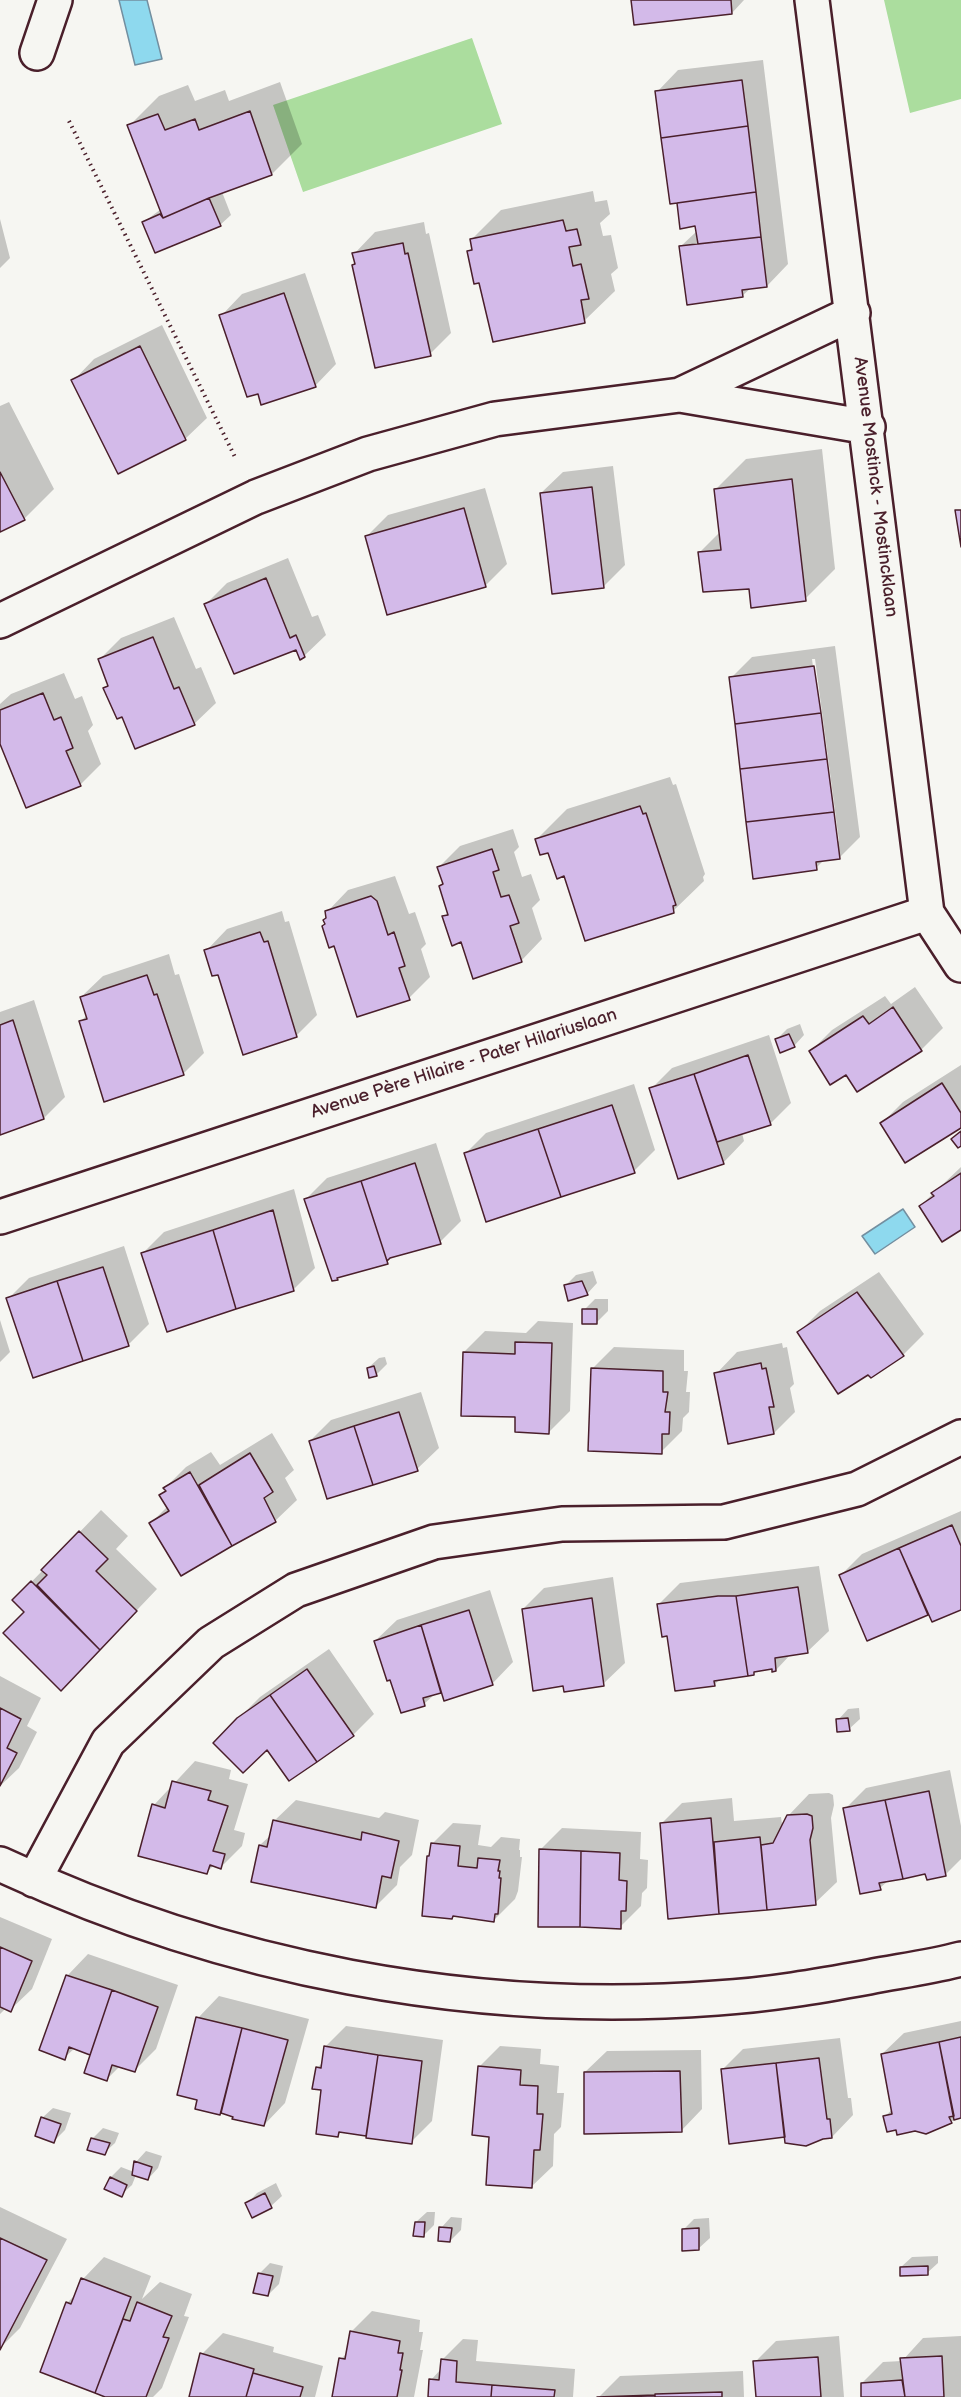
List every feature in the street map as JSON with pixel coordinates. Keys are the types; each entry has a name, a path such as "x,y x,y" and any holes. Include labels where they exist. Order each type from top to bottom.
{"street":[{"path":"37,53 55,0"},
{"name":"Avenue Mostinck - Mostincklaan","path":"812,0 868,427 927,913 961,966"},
{"path":"680,395 853,313"},
{"path":"0,621 256,497 368,454 495,419 680,395 868,427"},
{"name":"Avenue Père Hilaire - Pater Hilariuslaan","path":"0,1217 927,913"},
{"path":"34,1880 108,1742 211,1643 296,1590 434,1542 562,1524 724,1522 857,1489 961,1437"},
{"path":"0,1864 106,1910 214,1945 331,1975 432,1990 522,1998 619,2001 717,1998 822,1985 961,1959"}],"path":[{"path":"69,121 236,457"}],"green space":[{"path":"884,0 961,0 961,99 910,113"},
{"path":"472,38 502,124 303,192 273,105"}],"water":[{"path":"119,0 147,0 162,59 135,65"},
{"path":"903,1209 915,1227 875,1254 862,1236"}],"building":[{"path":"631,0 731,0 732,14 634,25"},
{"path":"742,80 748,126 661,138 655,91"},
{"path":"250,111 272,175 163,218 127,125 158,114 165,130 195,119 199,130"},
{"path":"748,126 756,192 670,204 661,138"},
{"path":"756,192 761,237 698,244 695,226 680,229 677,203"},
{"path":"209,198 221,226 155,253 142,222 160,214 163,218"},
{"path":"563,220 566,231 577,229 581,245 569,247 573,266 581,264 589,299 581,300 585,323 493,342 479,283 474,284 467,251 472,250 470,239"},
{"path":"761,237 767,287 742,290 743,297 687,305 679,246"},
{"path":"403,243 405,254 408,253 431,356 375,368 352,265 355,264 352,253"},
{"path":"284,293 316,387 261,405 258,394 247,397 219,315"},
{"path":"140,346 186,440 118,474 71,380"},
{"path":"0,472 25,520 0,532"},
{"path":"792,479 806,601 751,608 749,589 703,592 698,552 721,550 714,489"},
{"path":"592,487 604,588 552,594 540,493"},
{"path":"464,508 486,587 387,615 365,536"},
{"path":"955,510 961,510 961,547"},
{"path":"266,578 290,638 296,635 305,657 300,660 296,650 234,674 204,604"},
{"path":"153,637 174,689 179,687 195,725 135,749 122,717 117,719 103,688 108,686 98,659"},
{"path":"814,666 821,713 735,724 729,677"},
{"path":"43,693 54,720 61,717 73,748 66,751 81,786 26,808 0,744 0,710"},
{"path":"821,713 827,759 740,769 735,724"},
{"path":"827,759 834,812 746,822 740,769"},
{"path":"640,806 643,814 646,813 676,905 673,906 674,913 585,941 564,876 557,879 548,853 540,855 535,839"},
{"path":"834,812 840,859 816,862 817,870 753,879 746,822"},
{"path":"492,849 499,870 493,872 501,897 509,895 519,923 510,926 522,962 473,979 461,942 452,946 442,916 448,915 439,886 443,884 437,867"},
{"path":"371,896 377,901 388,935 394,932 405,966 399,968 410,1000 357,1017 334,946 329,948 322,926 325,924 323,920 326,918 325,911"},
{"path":"260,932 264,942 268,941 297,1037 243,1055 218,975 212,976 204,950"},
{"path":"147,975 154,995 157,994 184,1075 104,1102 79,1021 87,1019 80,997"},
{"path":"893,1007 922,1051 857,1092 846,1075 830,1085 809,1051 863,1016 869,1024"},
{"path":"13,1020 44,1119 0,1135 0,1025"},
{"path":"789,1034 795,1047 780,1053 775,1039"},
{"path":"748,1055 771,1125 717,1142 694,1074"},
{"path":"694,1074 724,1164 678,1179 649,1088"},
{"path":"942,1083 961,1113 961,1128 905,1163 880,1123"},
{"path":"612,1105 635,1173 561,1197 538,1129"},
{"path":"538,1129 561,1197 486,1222 464,1153"},
{"path":"961,1131 961,1146 958,1148 951,1139"},
{"path":"415,1163 441,1244 390,1258 387,1261 361,1181"},
{"path":"961,1173 961,1230 942,1242 919,1206 934,1196 931,1193"},
{"path":"361,1181 388,1264 332,1281 304,1199"},
{"path":"273,1210 294,1291 236,1309 213,1230"},
{"path":"213,1230 236,1309 167,1332 141,1253"},
{"path":"103,1267 129,1346 83,1361 57,1281"},
{"path":"57,1281 83,1361 33,1378 6,1298"},
{"path":"582,1281 588,1295 568,1301 564,1285"},
{"path":"857,1292 904,1356 871,1378 868,1375 838,1394 797,1332"},
{"path":"582,1309 597,1309 597,1324 582,1324"},
{"path":"515,1342 552,1343 549,1434 515,1432 515,1417 461,1416 463,1352 515,1354"},
{"path":"761,1363 762,1369 766,1368 774,1407 769,1407 774,1434 728,1444 714,1373"},
{"path":"374,1366 377,1376 369,1378 367,1368"},
{"path":"591,1368 663,1371 663,1392 668,1392 665,1412 670,1412 669,1434 662,1434 662,1454 588,1451"},
{"path":"399,1412 418,1471 373,1485 354,1426"},
{"path":"354,1426 373,1485 327,1499 309,1441"},
{"path":"250,1453 273,1492 264,1498 276,1522 232,1546 199,1485"},
{"path":"190,1472 232,1546 181,1576 149,1523 169,1511 159,1495 166,1491 163,1488"},
{"path":"952,1525 961,1546 961,1610 932,1622 899,1548"},
{"path":"79,1531 108,1559 96,1571 137,1611 100,1650 37,1585 47,1575 41,1570"},
{"path":"899,1548 928,1615 867,1641 839,1575"},
{"path":"31,1581 100,1650 61,1691 3,1633 24,1612 12,1600"},
{"path":"798,1587 808,1653 775,1658 776,1671 772,1672 772,1669 754,1672 754,1675 748,1676 736,1596"},
{"path":"718,1596 736,1596 748,1676 714,1681 715,1686 675,1691 667,1636 662,1637 657,1604"},
{"path":"592,1598 604,1686 564,1692 563,1686 533,1691 522,1609"},
{"path":"469,1610 493,1685 444,1701 421,1625"},
{"path":"421,1625 441,1693 423,1698 425,1706 401,1713 390,1680 387,1681 374,1641"},
{"path":"307,1669 354,1736 317,1762 270,1695"},
{"path":"270,1695 317,1762 289,1781 267,1750 243,1773 213,1743 237,1718"},
{"path":"0,1708 21,1719 7,1748 17,1753 0,1786"},
{"path":"848,1718 850,1731 837,1732 836,1719"},
{"path":"172,1781 211,1791 208,1800 228,1806 213,1851 225,1854 221,1869 210,1865 207,1874 138,1856 152,1804 165,1808"},
{"path":"929,1791 946,1876 927,1880 925,1874 903,1879 885,1800"},
{"path":"885,1800 903,1879 879,1883 881,1890 860,1894 843,1808"},
{"path":"787,1815 812,1816 813,1828 810,1840 816,1905 767,1910 761,1845 773,1843"},
{"path":"711,1818 719,1914 668,1919 660,1823"},
{"path":"273,1820 361,1840 362,1832 399,1841 391,1878 382,1876 376,1908 251,1882 259,1845 267,1847"},
{"path":"760,1837 767,1910 719,1914 714,1842"},
{"path":"431,1843 460,1846 458,1866 477,1868 478,1858 500,1860 498,1914 495,1914 494,1922 453,1916 452,1919 422,1916 427,1856 429,1856"},
{"path":"539,1849 581,1851 580,1927 538,1927"},
{"path":"581,1851 620,1853 619,1880 627,1881 626,1911 621,1911 621,1929 580,1927"},
{"path":"0,1947 32,1961 11,2012 0,2007"},
{"path":"66,1975 112,1990 90,2055 69,2047 65,2060 39,2050"},
{"path":"112,1990 158,2007 135,2072 112,2065 107,2081 84,2073"},
{"path":"196,2017 242,2028 220,2115 195,2109 197,2100 177,2095"},
{"path":"242,2028 288,2040 264,2126 232,2119 233,2117 221,2113"},
{"path":"961,2037 961,2118 954,2120 939,2042"},
{"path":"939,2042 954,2116 949,2117 952,2123 926,2134 915,2131 897,2135 896,2130 887,2132 883,2116 892,2114 881,2054"},
{"path":"324,2046 378,2055 366,2136 339,2132 338,2137 316,2134 321,2090 312,2089 316,2067 321,2068"},
{"path":"378,2055 422,2061 412,2144 366,2138"},
{"path":"819,2058 827,2119 830,2119 832,2138 806,2146 785,2143 776,2063"},
{"path":"776,2063 785,2137 729,2144 721,2069"},
{"path":"478,2066 521,2070 520,2085 538,2086 537,2114 543,2114 540,2150 534,2150 532,2188 486,2185 489,2137 472,2135"},
{"path":"680,2071 682,2132 584,2134 584,2072"},
{"path":"41,2117 61,2124 54,2143 35,2136"},
{"path":"91,2138 110,2143 105,2155 87,2150"},
{"path":"134,2161 152,2167 148,2180 132,2175"},
{"path":"110,2177 127,2185 122,2197 104,2189"},
{"path":"265,2193 272,2208 252,2218 245,2203"},
{"path":"415,2222 425,2222 424,2237 413,2236"},
{"path":"439,2227 452,2228 450,2242 438,2241"},
{"path":"699,2228 699,2250 682,2251 682,2229"},
{"path":"0,2238 47,2260 0,2350"},
{"path":"928,2266 928,2275 900,2276 900,2267"},
{"path":"258,2273 273,2276 268,2296 253,2293"},
{"path":"81,2278 131,2297 95,2393 40,2372 66,2302 71,2304"},
{"path":"137,2302 172,2316 163,2337 169,2338 146,2397 105,2397 95,2393 123,2319 130,2321"},
{"path":"350,2331 400,2341 398,2353 403,2353 397,2397 332,2397 339,2358 345,2359"},
{"path":"200,2353 254,2369 246,2397 189,2397"},
{"path":"942,2356 944,2397 905,2397 900,2358"},
{"path":"818,2357 821,2397 756,2397 753,2361"},
{"path":"441,2359 457,2361 456,2382 492,2385 491,2397 428,2397 429,2379 439,2380"},
{"path":"253,2373 303,2387 300,2397 246,2397"},
{"path":"902,2380 905,2397 861,2397 861,2383"},
{"path":"492,2385 555,2390 554,2397 491,2397"},
{"path":"722,2392 722,2397 655,2397 655,2394"},
{"path":"655,2395 655,2397 597,2397"}]}
